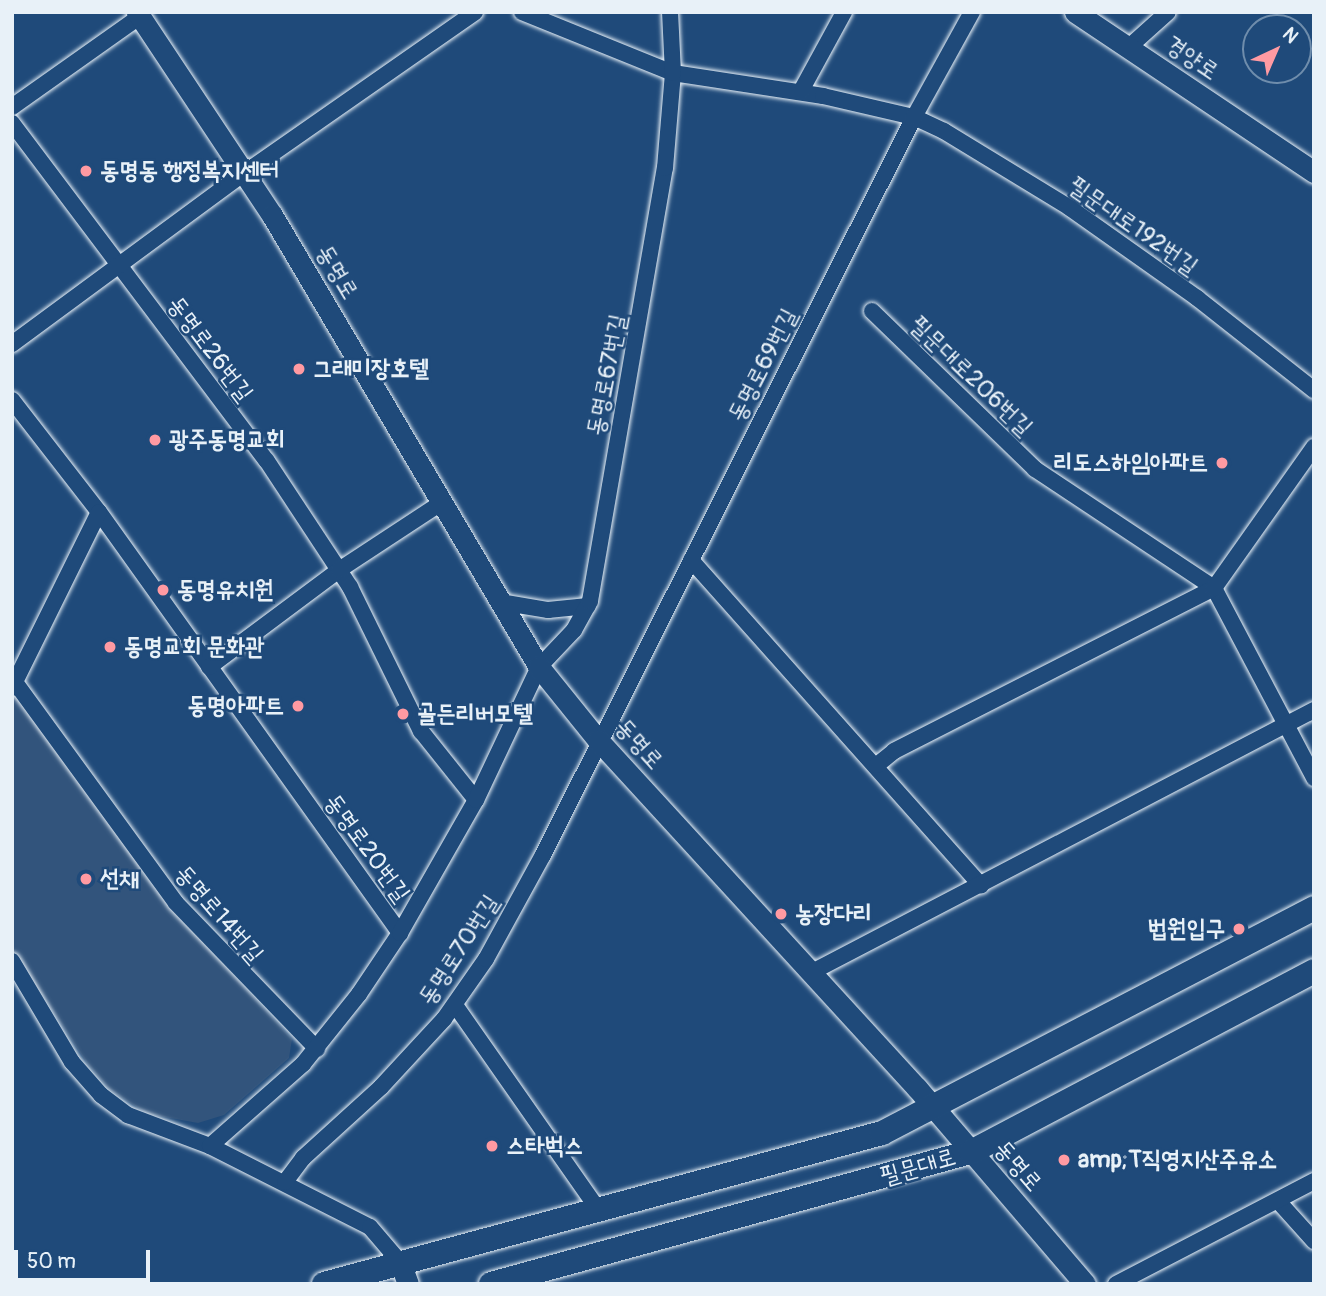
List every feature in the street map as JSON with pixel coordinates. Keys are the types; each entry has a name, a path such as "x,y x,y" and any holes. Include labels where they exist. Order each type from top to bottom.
{"main road":[{"name":"필문대로","path":"324,1284 404,1273 600,1212 882,1133 930,1105 974,1087 1314,908"},
{"name":"필문대로","path":"491,1284 971,1152 1314,971"}],"street":[{"path":"12,344 243,174 475,12"},
{"path":"522,12 673,73 801,91 844,12"},
{"name":"동명로67번길","path":"539,667 574,630 587,606 665,169 673,73 670,12"},
{"name":"동명로69번길","path":"598,740 914,117 972,12"},
{"name":"경양로","path":"1075,12 1314,172"},
{"path":"1129,47 1168,12"},
{"path":"12,107 138,14"},
{"name":"동명로","path":"138,14 321,294 539,667 598,740 812,972 1085,1284"},
{"name":"필문대로192번길","path":"801,91 914,117 1070,208 1197,298 1314,390"},
{"name":"동명로26번길","path":"12,122 267,461 339,570 422,730 476,800"},
{"name":"필문대로206번길","path":"872,311 1035,469 1214,588 1314,778"},
{"name":"동명로20번길","path":"12,400 99,512 400,933 476,800"},
{"path":"877,765 894,751 1214,588 1314,447"},
{"path":"209,667 339,570 441,503"},
{"name":"동명로14번길","path":"99,512 13,683 176,903 317,1049"},
{"path":"691,560 877,765 981,886"},
{"path":"500,602 548,610 587,606"},
{"path":"476,800 539,667"},
{"path":"812,972 981,886 1314,709"},
{"name":"동명로70번길","path":"285,1182 303,1158 381,1087 455,1005 486,959 542,855 598,740"},
{"path":"210,1146 317,1049 400,933"},
{"path":"12,961 72,1062 101,1095 128,1115 210,1146 370,1227 404,1273"},
{"path":"455,1005 600,1212"},
{"path":"1116,1284 1314,1181"},
{"path":"1278,1201 1314,1241"}],"shaded area":[{"path":"12,689 103,809 156,891 292,1039 289,1058 224,1115 198,1123 148,1114 110,1090 87,1063 12,949"}],"place":[{"name":"동명동 행정복지센터","path":"86,171"},
{"name":"그래미장호텔","path":"299,369"},
{"name":"광주동명교회","path":"155,440"},
{"name":"리도스하임아파트","path":"1222,463"},
{"name":"동명유치원","path":"163,590"},
{"name":"동명교회 문화관","path":"110,647"},
{"name":"동명아파트","path":"298,706"},
{"name":"골든리버모텔","path":"403,714"},
{"name":"선채","path":"86,879"},
{"name":"농장다리","path":"781,914"},
{"name":"법원입구","path":"1239,929"},
{"name":"스타벅스","path":"492,1146"},
{"name":"amp;T직영지산주유소","path":"1064,1160"}]}
